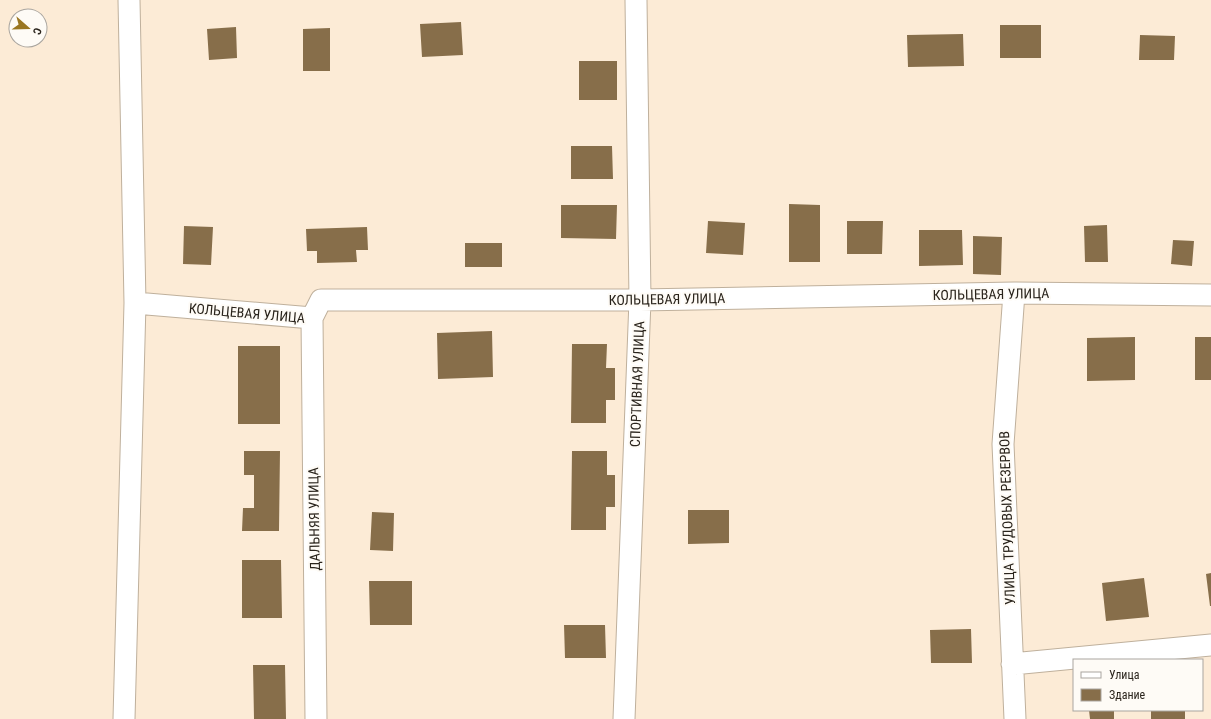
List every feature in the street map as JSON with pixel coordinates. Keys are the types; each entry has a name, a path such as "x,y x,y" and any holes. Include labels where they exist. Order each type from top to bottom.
{"street":[{"path":"124,719 135,303 129,0"},
{"name":"СПОРТИВНАЯ УЛИЦА","path":"624,719 640,300 636,0"},
{"name":"КОЛЬЦЕВАЯ УЛИЦА","path":"135,303 312,318 321,300 640,300 1014,293 1211,295"},
{"name":"УЛИЦА ТРУДОВЫХ РЕЗЕРВОВ","path":"1014,293 1003,444 1015,719"},
{"name":"ДАЛЬНЯЯ УЛИЦА","path":"312,318 316,719"},
{"path":"1012,664 1211,645"}],"building":[{"path":"461,22 463,55 422,57 420,24"},
{"path":"1000,25 1041,25 1041,58 1000,58"},
{"path":"236,27 237,58 209,60 207,29"},
{"path":"330,28 330,71 303,71 303,29"},
{"path":"963,34 964,66 908,67 907,35"},
{"path":"1140,35 1175,36 1174,60 1139,60"},
{"path":"579,61 617,61 617,100 579,100"},
{"path":"571,146 612,146 613,179 571,179"},
{"path":"789,204 820,205 820,262 789,262"},
{"path":"561,205 617,205 616,239 561,238"},
{"path":"708,221 745,223 743,255 706,253"},
{"path":"847,221 883,221 882,254 847,254"},
{"path":"1107,225 1108,262 1085,262 1084,226"},
{"path":"184,226 213,227 211,265 183,264"},
{"path":"367,227 368,250 356,250 357,262 317,263 317,251 307,251 306,229"},
{"path":"919,230 962,230 963,265 919,266"},
{"path":"973,236 1002,237 1001,275 973,274"},
{"path":"1173,240 1194,241 1192,266 1171,264"},
{"path":"465,243 502,243 502,267 465,267"},
{"path":"492,331 493,377 438,379 437,333"},
{"path":"1135,337 1135,380 1087,381 1087,338"},
{"path":"1195,337 1211,337 1211,380 1195,380"},
{"path":"572,344 607,344 606,368 615,368 615,400 606,400 606,423 571,423"},
{"path":"238,346 280,346 280,424 238,424"},
{"path":"244,451 280,451 279,531 242,531 243,508 254,508 254,475 244,475"},
{"path":"572,451 607,451 607,475 615,475 615,507 606,507 606,530 571,530"},
{"path":"688,510 729,510 729,543 688,544"},
{"path":"372,512 394,513 393,551 370,550"},
{"path":"242,560 281,560 282,618 242,618"},
{"path":"1211,573 1211,606 1210,606 1206,574"},
{"path":"1144,578 1149,617 1106,621 1102,583"},
{"path":"369,581 412,581 412,625 370,625"},
{"path":"564,625 605,625 606,658 565,658"},
{"path":"971,629 972,663 931,663 930,630"},
{"path":"253,665 285,665 286,719 254,719"},
{"path":"1089,711 1114,711 1114,719 1090,719"},
{"path":"1151,711 1185,711 1185,719 1151,719"}]}
